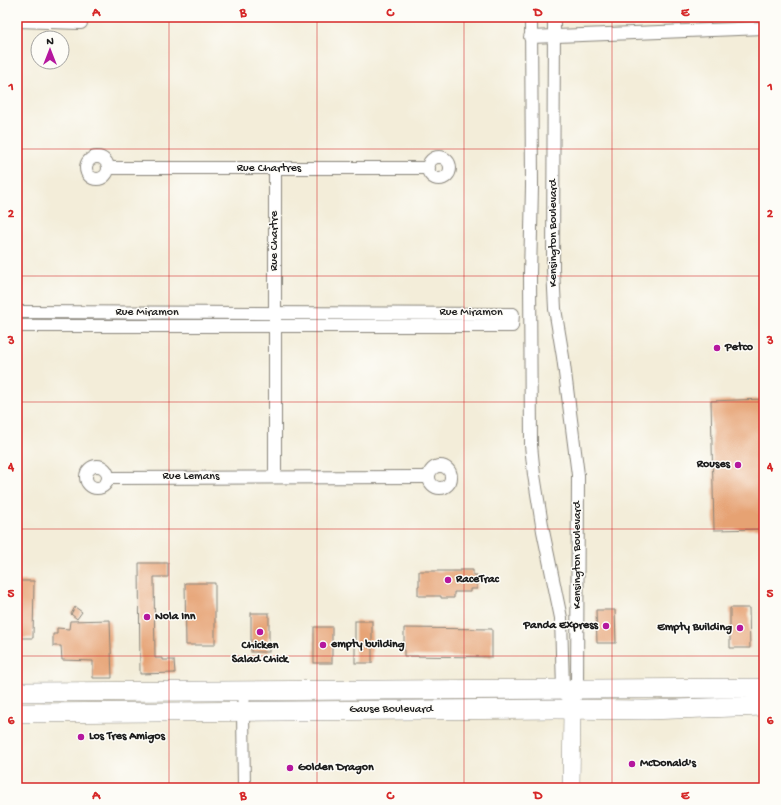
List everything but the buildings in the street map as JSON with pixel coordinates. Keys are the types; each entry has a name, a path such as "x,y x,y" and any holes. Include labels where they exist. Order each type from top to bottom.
{"main road":[{"name":"Gause Boulevard","path":"17,692 764,688"},
{"name":"Gause Boulevard","path":"17,713 572,709 647,710 764,706"}],"street":[{"name":"Kensington Boulevard","path":"530,17 532,186 530,275 531,445 543,531 561,618 572,709"},
{"name":"Kensington Boulevard","path":"554,17 553,269 556,309 578,475 570,689"},
{"path":"17,21 80,23"},
{"path":"530,37 764,28"},
{"name":"Rue Chartres","path":"109,168 428,168"},
{"name":"Rue Chartre","path":"275,169 275,313"},
{"name":"Rue Miramon","path":"17,312 513,314 512,326 17,326"},
{"path":"275,313 275,477"},
{"name":"Rue Lemans","path":"108,478 428,477"},
{"path":"244,691 242,712 244,788"},
{"path":"572,709 572,788"}],"place":[{"name":"Petco","path":"717,348"},
{"name":"Rouses","path":"738,465"},
{"name":"RaceTrac","path":"448,580"},
{"name":"Nola Inn","path":"147,617"},
{"name":"Panda Express","path":"606,626"},
{"name":"Empty Building","path":"740,628"},
{"name":"Chicken Salad Chick","path":"260,632"},
{"name":"empty building","path":"323,645"},
{"name":"Los Tres Amigos","path":"81,737"},
{"name":"McDonald's","path":"632,764"},
{"name":"Golden Dragon","path":"290,768"}]}
